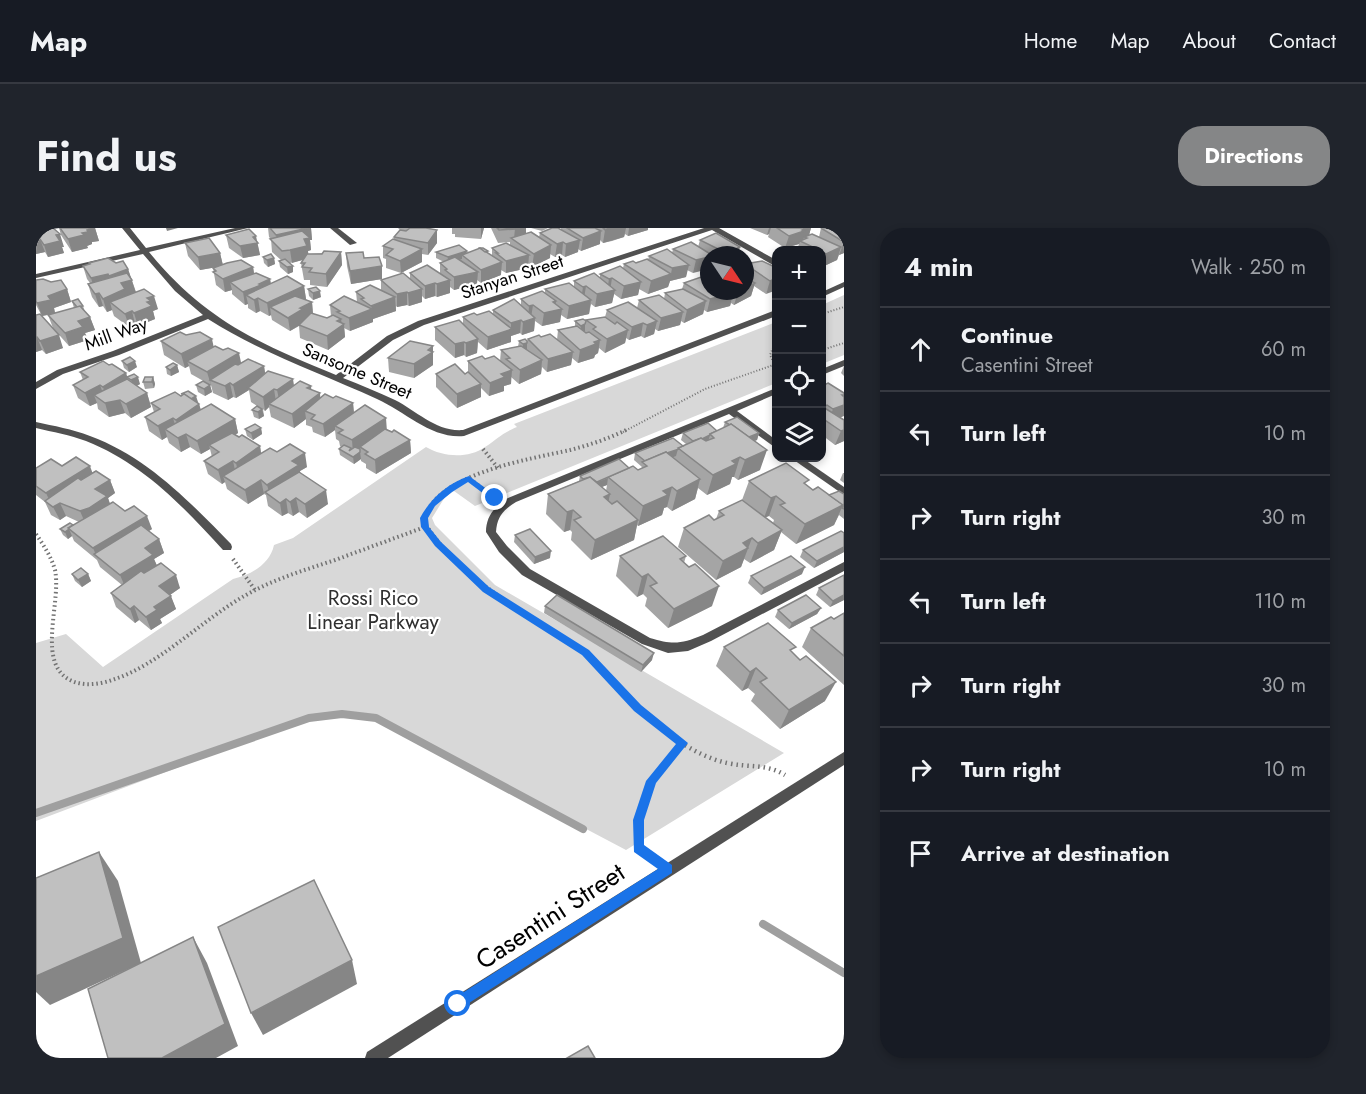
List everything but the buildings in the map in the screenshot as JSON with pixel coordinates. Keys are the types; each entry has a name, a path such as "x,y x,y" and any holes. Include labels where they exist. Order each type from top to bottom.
{"street":[{"name":"Sansome Street","path":"126,228 175,286 210,315 256,344 396,404 446,434 457,435 772,315"},
{"path":"36,276 244,228"},
{"path":"334,228 353,243"},
{"path":"712,228 772,260"},
{"name":"Stanyan Street","path":"336,379 390,338 421,323 712,228"},
{"path":"826,291 844,284"},
{"name":"Mill Way","path":"36,386 60,372 116,353 210,315"},
{"path":"826,370 844,363"},
{"path":"772,393 504,505 493,517 491,532 513,561 526,572 630,633 668,648 688,646 706,638 844,566"},
{"path":"730,410 772,440"},
{"path":"36,425 95,441 132,459 167,486 227,547"},
{"path":"802,462 844,492"},
{"name":"Casentini Street","path":"373,1058 844,758"}],"path":[{"path":"826,313 844,307"},
{"path":"826,349 844,343"},
{"path":"772,365 704,389 649,420 609,438 498,468 469,479 449,490 432,504 424,518 425,527 438,544 486,589 585,653 638,708 682,743 704,755 728,763 772,767 801,786"},
{"path":"483,449 498,468"},
{"path":"469,479 504,505"},
{"path":"36,534 50,554 55,568 57,585 50,645 53,664 75,682 99,684 129,674 255,590 425,527"},
{"path":"227,547 243,576 255,590"},
{"path":"668,869 638,848 638,820 652,781 682,743"}],"green space":[{"path":"844,295 844,355 826,362 826,354 826,303"},
{"name":"Rossi Rico Linear Parkway","path":"772,324 772,385 475,506 454,491 445,497 432,518 435,525 495,585 784,753 626,850 376,718 350,714 309,718 36,821 36,643 66,634 103,667 233,579 259,568 272,552 274,545 293,538 426,447 448,455 471,453 517,427 514,424"}],"waterway":[{"path":"36,813 309,718 342,714 376,718 583,829"},
{"path":"763,924 844,973"}],"route":[{"path":"458,1004 668,869 638,848 638,820 652,781 682,743 638,708 585,653 486,589 438,544 425,527 424,518 432,504 440,496 469,479 495,498"}]}
